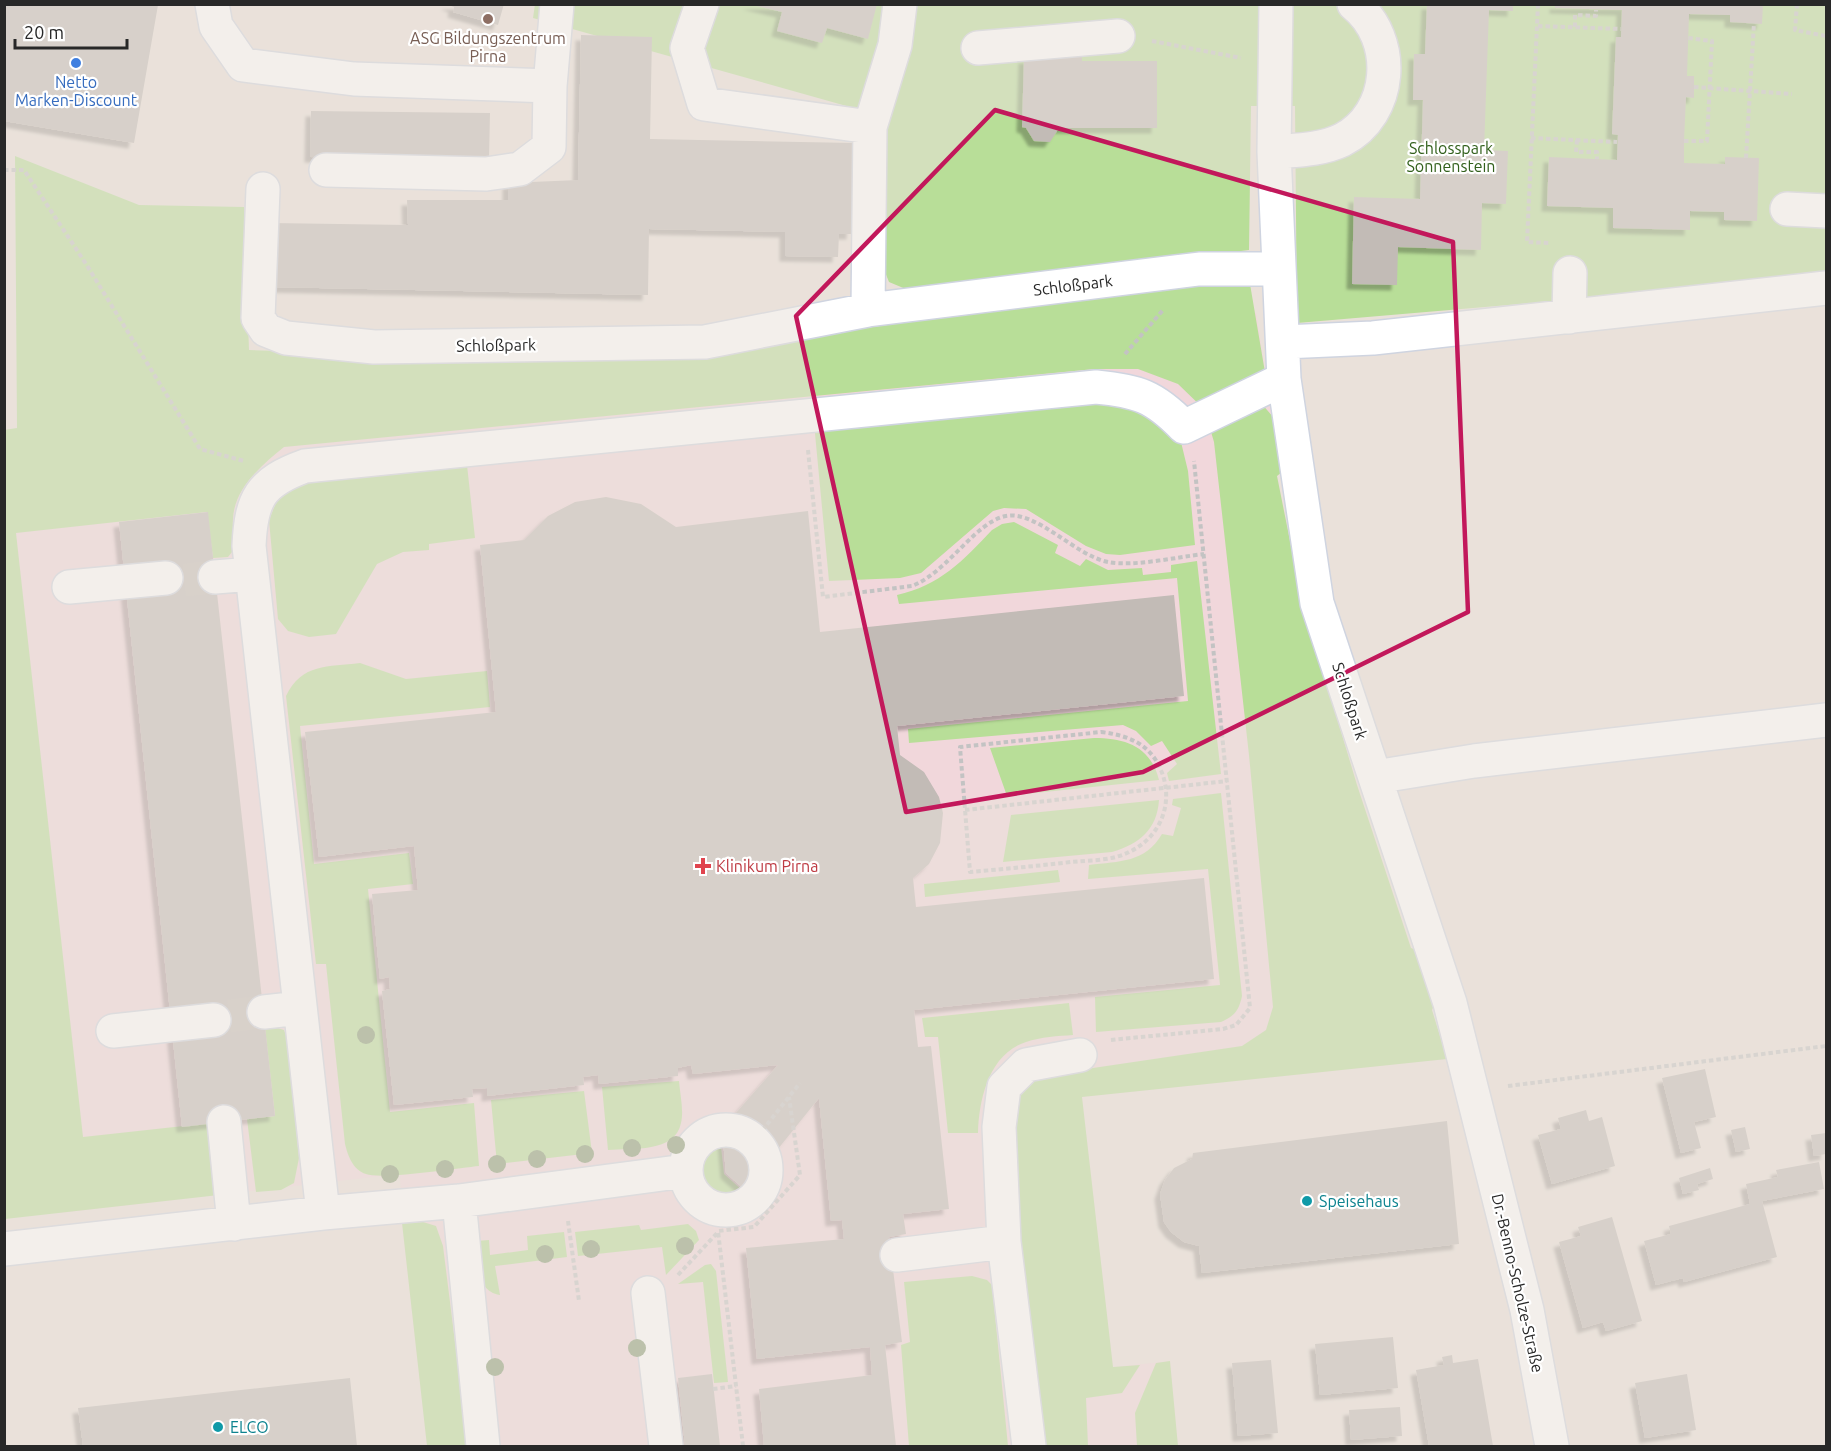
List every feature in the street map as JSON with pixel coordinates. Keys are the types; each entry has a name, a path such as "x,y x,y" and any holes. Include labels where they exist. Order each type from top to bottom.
{"street":[{"path":"212,4 216,26 243,66 354,79 550,86"},
{"path":"326,170 486,174 520,169 549,147 550,86 556,4"},
{"path":"702,4 687,48 704,104 870,127"},
{"path":"868,310 870,127 895,45 900,4"},
{"name":"Schloßpark","path":"1276,4 1275,152 1284,379 1317,603 1450,1003 1475,1106"},
{"path":"1275,152 1314,149 1344,139 1364,123 1377,103 1384,79 1384,55 1377,32 1365,13 1354,4"},
{"path":"978,48 1118,36"},
{"name":"Schloßpark","path":"263,189 258,318 266,330 286,338 374,347 705,342 868,310 1199,269 1278,269"},
{"path":"1787,209 1827,211"},
{"path":"1566,258 1569,317"},
{"path":"1284,342 1373,338 1827,288"},
{"path":"323,1213 249,546 250,517 255,500 269,484 285,473 305,466 1096,387 1132,391 1151,398 1184,426 1284,379"},
{"path":"215,577 252,574"},
{"path":"69,587 166,578"},
{"path":"1375,777 1474,761 1827,720"},
{"path":"264,1012 300,1008"},
{"path":"113,1030 214,1020"},
{"path":"1029,1446 1004,1242 999,1127 1004,1087 1026,1065 1080,1055"},
{"name":"Dr.-Benno-Scholze-Straße","path":"1475,1106 1527,1310 1552,1446"},
{"path":"224,1122 234,1224"},
{"path":"729,1130 745,1135 753,1142 765,1161 765,1178 759,1193 747,1205 731,1210 715,1209 700,1201 689,1187 686,1171 688,1155 698,1141 712,1132 729,1130"},
{"path":"4,1249 323,1213 459,1202 686,1171"},
{"path":"459,1202 483,1446"},
{"path":"897,1255 1004,1242"},
{"path":"648,1293 666,1446"}],"path":[{"path":"1538,4 1527,242 1566,258"},
{"path":"1797,4 1795,30 1827,36"},
{"path":"1575,27 1575,15 1596,16 1596,10"},
{"path":"1746,158 1754,23"},
{"path":"1537,26 1621,29"},
{"path":"1118,36 1179,45 1275,66"},
{"path":"1684,141 1707,141 1712,41 1688,38"},
{"path":"1694,87 1792,94"},
{"path":"1531,138 1617,142"},
{"path":"1576,140 1576,152 1597,152 1597,159"},
{"path":"4,170 24,170 92,274 200,448 285,473"},
{"path":"1096,387 1199,269"},
{"path":"804,417 824,597 912,586 925,581 939,572 985,527 1007,516 1027,518 1075,548 1110,563 1204,554"},
{"path":"1080,1055 1105,1040 1223,1029 1236,1025 1250,1008 1196,471 1191,442 1184,426"},
{"path":"1101,732 1117,734 1130,737 1154,757 1166,788 1163,816 1149,840 1114,858 970,872 965,810 960,747 1101,732"},
{"path":"965,810 1227,781"},
{"path":"1475,1106 1827,1046"},
{"path":"753,1142 800,1083"},
{"path":"648,1293 666,1287 718,1231 754,1227 800,1175 789,1097"},
{"path":"564,1187 579,1302"},
{"path":"718,1231 743,1446"},
{"path":"713,1389 736,1386"}],"highlighted area":[{"path":"995,110 1453,242 1468,612 1143,772 906,812 796,316"}],"shaded area":[{"name":"Klinikum Pirna","path":"1256,313 1267,384 1288,467 1277,476 1302,601 1357,785 1447,1059 1082,1097 1113,1367 1170,1361 1178,1446 427,1446 402,1223 400,1174 61,1213 4,430"}],"green space":[{"name":"Schlosspark Sonnenstein","path":"535,4 1826,5 1826,278 1297,323 1295,106 1251,106 1249,250 913,292 889,282 879,257 882,116 533,18"},
{"path":"15,156 139,205 244,207 249,350 373,354 704,351 1197,281 1250,284 1267,384 1208,413 1178,384 1138,369 1095,369 284,447 251,478 238,497 233,522 236,547 228,557 213,558 207,512 16,533 83,1137 211,1123 219,1195 5,1219 4,430 17,428"},
{"path":"1127,393 1181,442 1188,471 1195,545 1120,555 1106,554 1086,546 1026,509 1004,508 993,511 921,573 900,578 829,581 814,423"},
{"path":"1261,403 1274,418 1288,467 1277,476 1302,601 1357,785 1411,948 1425,953 1439,995 1432,1010 1447,1059 1082,1097 1113,1367 1140,1365 1122,1393 1086,1398 1088,1446 1042,1446 1009,1124 1015,1097 1032,1077 1242,1046 1266,1030 1273,1007 1249,755 1214,442 1209,425"},
{"path":"467,465 475,538 429,544 429,550 403,552 377,564 336,634 309,637 288,631 278,619 269,520 277,500 293,486 309,482"},
{"path":"1014,522 1058,545 1055,553 1080,566 1086,559 1108,570 1142,568 1143,575 1171,572 1171,565 1197,561 1221,774 1169,781 1167,773 1177,764 1162,741 1151,746 1136,731 1123,725 909,743 908,729 1188,701 1177,578 899,604 897,595 912,591 938,578 961,561 992,530 1002,524"},
{"path":"360,663 406,679 487,671 490,707 300,726 314,864 409,853 413,884 368,889 390,1112 474,1103 479,1166 403,1175 366,1174 354,1166 345,1144 326,964 316,964 286,696 292,685 308,672 327,666"},
{"path":"1094,738 1117,740 1136,747 1150,760 1159,780 1007,796 990,748"},
{"path":"1221,793 1242,996 1238,1009 1221,1022 1096,1032 1095,997 1220,985 1208,869 1088,879 1089,865 1131,859 1148,851 1162,834 1173,836 1181,808 1172,805 1173,799"},
{"path":"1159,800 1158,811 1150,828 1138,840 1122,849 1112,852 1003,862 1011,815"},
{"path":"1058,870 1060,882 925,897 924,884"},
{"path":"1069,1003 1073,1035 1038,1039 1013,1048 1003,1056 988,1079 981,1106 978,1133 948,1133 938,1037 925,1037 922,1018"},
{"path":"274,1027 284,1030 287,1038 299,1158 294,1183 281,1190 256,1192 247,1119 275,1116 265,1028"},
{"path":"679,1081 682,1118 677,1133 670,1140 651,1147 608,1150 602,1087"},
{"path":"584,1091 592,1153 497,1164 491,1100"},
{"path":"721,1147 724,1174 742,1190 729,1196 718,1196 709,1191 700,1173 702,1163 708,1154"},
{"path":"423,1222 436,1226 443,1246 468,1446 427,1446 402,1223"},
{"path":"688,1224 696,1231 699,1240 666,1275 662,1247 578,1256 575,1232 639,1225 641,1230"},
{"path":"564,1232 567,1257 495,1266 500,1295 486,1288 482,1282 476,1241 489,1240 490,1255 528,1250 527,1236"},
{"path":"711,1264 716,1271 728,1382 714,1383 703,1282 678,1284 705,1265"},
{"path":"972,1276 987,1280 992,1285 1008,1446 909,1446 901,1345 910,1342 904,1282"},
{"path":"1170,1361 1178,1446 1137,1446 1135,1413 1156,1363"}],"building":[{"name":"ASG Bildungszentrum Pirna","path":"446,4 504,4 498,25 453,12 454,7"},
{"path":"748,4 877,4 868,39 827,28 822,43 777,31 782,12"},
{"path":"1427,4 1513,4 1513,11 1489,10 1484,150 1508,151 1506,204 1482,203 1481,250 1398,247 1397,285 1352,284 1354,197 1420,199 1423,100 1413,100 1414,54 1425,54"},
{"path":"1555,4 1763,4 1762,24 1730,22 1730,15 1689,14 1687,76 1694,76 1694,98 1686,97 1684,141 1684,163 1725,164 1725,157 1759,158 1757,221 1724,220 1724,212 1690,211 1690,230 1613,228 1613,208 1547,206 1549,157 1617,160 1618,135 1612,134 1616,37 1621,37 1622,10 1555,8"},
{"name":"Netto Marken-Discount","path":"4,5 158,5 134,143 4,121"},
{"path":"581,35 652,37 650,139 855,143 852,234 839,234 838,257 785,256 785,232 649,229 648,295 270,287 271,223 408,225 407,200 508,200 508,183 578,180"},
{"path":"1059,52 1082,52 1082,61 1157,61 1157,128 1059,128 1050,142 1034,141 1026,128 1022,127 1024,58 1058,58"},
{"path":"311,111 490,113 489,159 310,157"},
{"path":"606,497 641,504 676,527 808,511 820,632 1174,595 1184,696 897,726 900,755 924,772 939,797 943,813 940,843 929,864 913,878 916,907 1204,878 1214,979 914,1010 918,1047 931,1046 949,1209 903,1214 906,1234 889,1237 902,1342 885,1345 896,1446 764,1446 759,1389 872,1375 870,1347 757,1359 746,1248 844,1239 842,1220 831,1221 819,1098 745,1190 726,1173 722,1129 778,1065 693,1074 691,1065 678,1068 678,1076 599,1084 598,1075 583,1077 584,1085 487,1096 487,1088 472,1089 473,1097 394,1105 382,991 390,989 389,977 380,979 372,894 418,890 414,846 319,857 305,732 496,712 480,545 524,540 548,516 575,502"},
{"path":"208,512 275,1116 182,1127 119,522"},
{"path":"1705,1069 1716,1117 1694,1122 1701,1148 1681,1153 1662,1078"},
{"path":"1586,1110 1589,1121 1602,1117 1615,1166 1552,1184 1538,1135 1561,1129 1558,1118"},
{"name":"Speisehaus","path":"1447,1121 1459,1244 1202,1273 1199,1246 1184,1242 1171,1232 1164,1222 1160,1194 1165,1180 1174,1168 1192,1159 1193,1153"},
{"path":"1745,1127 1750,1149 1736,1152 1731,1130"},
{"path":"1826,1133 1826,1154 1814,1156 1811,1135"},
{"path":"1819,1162 1824,1189 1762,1201 1777,1257 1684,1282 1683,1278 1656,1285 1644,1241 1671,1234 1669,1226 1750,1204 1746,1184 1778,1177 1776,1170"},
{"path":"1710,1168 1713,1179 1697,1184 1699,1190 1683,1194 1679,1178"},
{"path":"1612,1217 1642,1321 1606,1331 1603,1322 1583,1328 1559,1242 1581,1236 1578,1227"},
{"path":"1393,1337 1398,1388 1320,1395 1315,1344"},
{"path":"1452,1355 1453,1363 1478,1359 1493,1446 1429,1446 1416,1370 1444,1365 1442,1357"},
{"path":"1271,1360 1278,1433 1238,1436 1232,1363"},
{"path":"712,1374 720,1446 685,1446 678,1378"},
{"path":"1687,1374 1696,1430 1645,1438 1635,1383"},
{"name":"ELCO","path":"350,1378 357,1446 83,1446 78,1408"},
{"path":"1400,1407 1402,1436 1351,1440 1349,1410"}],"tunnel":[{"path":"184,580 215,577"},
{"path":"229,1016 264,1012"}],"place":[{"name":"ASG Bildungszentrum Pirna","path":"488,19"},
{"name":"Netto Marken-Discount","path":"76,63"},
{"name":"Klinikum Pirna","path":"703,866"},
{"name":"Speisehaus","path":"1307,1201"},
{"name":"ELCO","path":"218,1427"}]}
